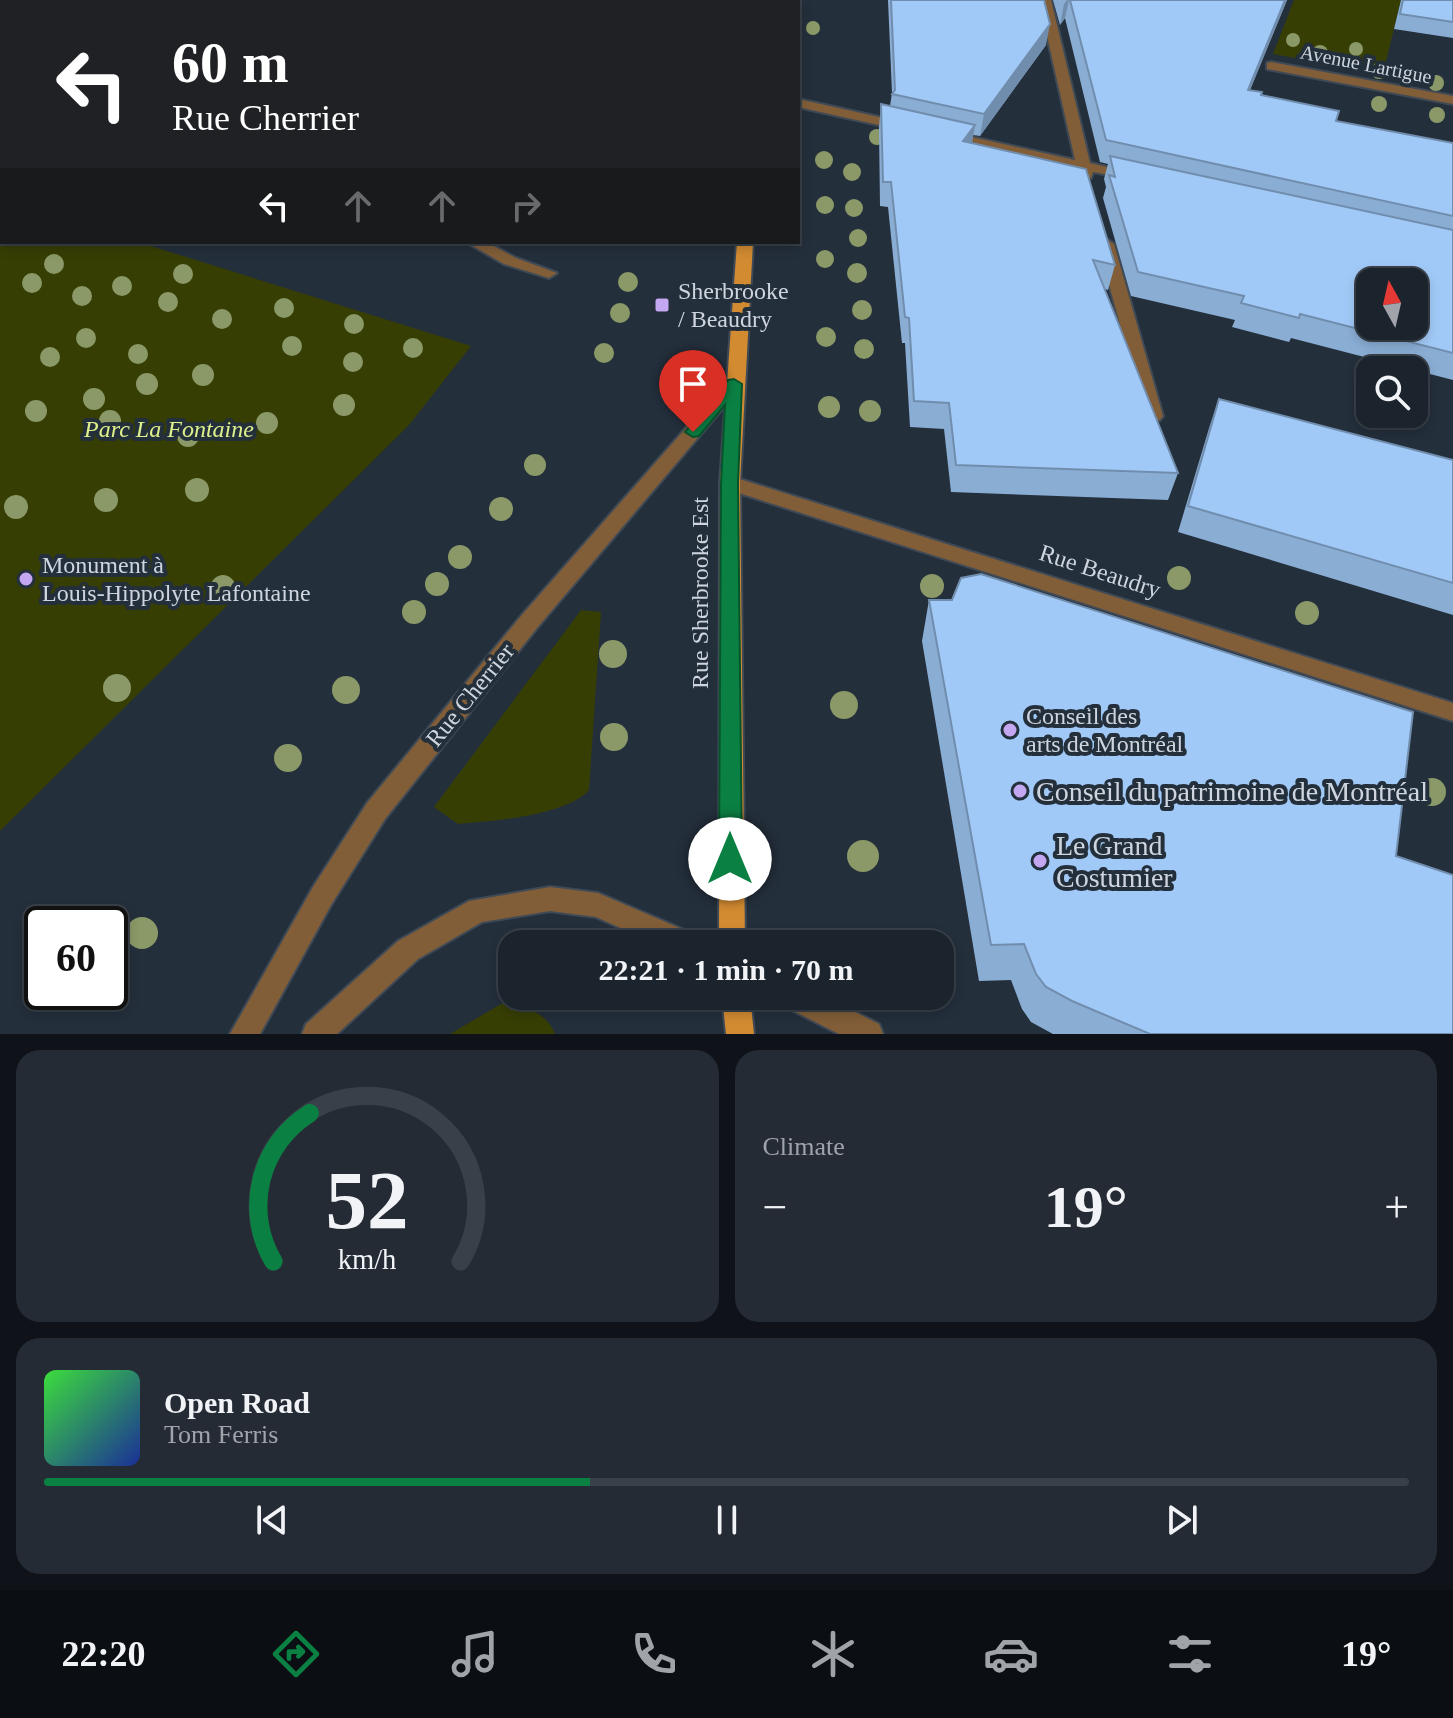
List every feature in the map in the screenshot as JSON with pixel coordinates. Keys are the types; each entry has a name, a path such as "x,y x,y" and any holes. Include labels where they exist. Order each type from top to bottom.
{"main road":[{"name":"Rue Sherbrooke Est","path":"732,930 730,483 745,244"},
{"path":"737,1010 740,1034"}],"street":[{"path":"1045,0 1090,188"},
{"name":"Avenue Lartigue","path":"1271,66 1453,100"},
{"path":"800,103 1146,180"},
{"path":"1103,234 1154,416"},
{"path":"478,244 510,261 549,273"},
{"name":"Rue Cherrier","path":"244,1034 322,896 376,811 529,622 734,384"},
{"name":"Rue Beaudry","path":"730,483 1453,712"},
{"path":"316,1034 408,950 478,910 550,899 598,905 654,930"},
{"path":"822,1010 869,1034"}],"green space":[{"path":"1294,0 1401,0 1383,74 1273,54"},
{"name":"Parc La Fontaine","path":"0,244 144,244 471,346 409,425 0,831"},
{"path":"581,610 601,612 589,790 564,806 546,811 458,824 434,807"},
{"path":"498,1006 498,1010 533,1011 546,1020 555,1034 450,1034"}],"building":[{"path":"891,0 1044,0 1050,24 984,114 892,94 895,90"},
{"path":"1070,0 1285,0 1248,90 1339,111 1336,121 1453,143 1453,216 1106,140"},
{"path":"1403,0 1453,0 1453,22 1400,14"},
{"path":"881,104 975,125 963,141 1086,169 1115,265 1093,260 1178,473 956,465 949,403 914,401 909,318 905,317 891,182 883,182"},
{"path":"1110,156 1453,230 1453,353 1402,340 1428,340 1428,268 1356,268 1356,328 1300,314 1299,318 1241,303 1244,296 1138,272 1109,175 1115,177"},
{"path":"1219,399 1453,460 1453,583 1188,506"},
{"path":"981,574 1413,712 1396,856 1453,875 1453,1034 1150,1034 1046,987 1036,974 1024,944 991,945 929,600 952,600 961,578"}],"place":[{"name":"Sherbrooke / Beaudry","path":"662,305"},
{"name":"Monument à Louis-Hippolyte Lafontaine","path":"26,579"},
{"name":"Conseil des arts de Montréal","path":"1010,730"},
{"name":"Conseil du patrimoine de Montréal","path":"1020,791"},
{"name":"Le Grand Costumier","path":"1040,861"}],"route":[{"path":"693,432 734,384 730,483 730,859"}]}
